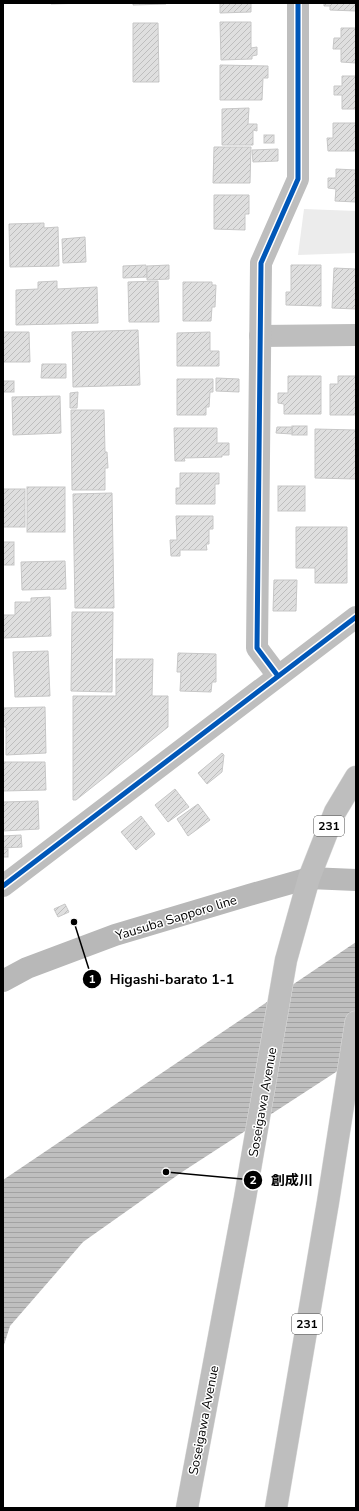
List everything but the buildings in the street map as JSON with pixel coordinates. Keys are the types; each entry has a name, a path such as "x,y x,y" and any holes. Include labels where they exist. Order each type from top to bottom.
{"main road":[{"path":"278,676 257,648 261,263 298,179 298,3"},
{"path":"260,336 356,335"},
{"path":"3,886 356,617"},
{"name":"Soseigawa Avenue","path":"187,1508 245,1198 286,960 309,878 335,812 356,777"},
{"name":"Yausuba Sapporo line","path":"3,981 27,968 115,935 248,895 309,878 356,880"},
{"name":"231","path":"276,1508 356,1022"}],"shaded area":[{"path":"304,209 356,211 356,253 298,255"},
{"path":"356,942 356,1059 182,1172 83,1242 10,1326 3,1348 3,1180"}],"cycle path":[{"path":"278,676 257,648 261,263 298,179 298,3"},
{"path":"3,886 356,617"}],"place":[{"name":"Higashi-barato 1-1","path":"74,922"},
{"name":"創成川","path":"166,1172"}]}
